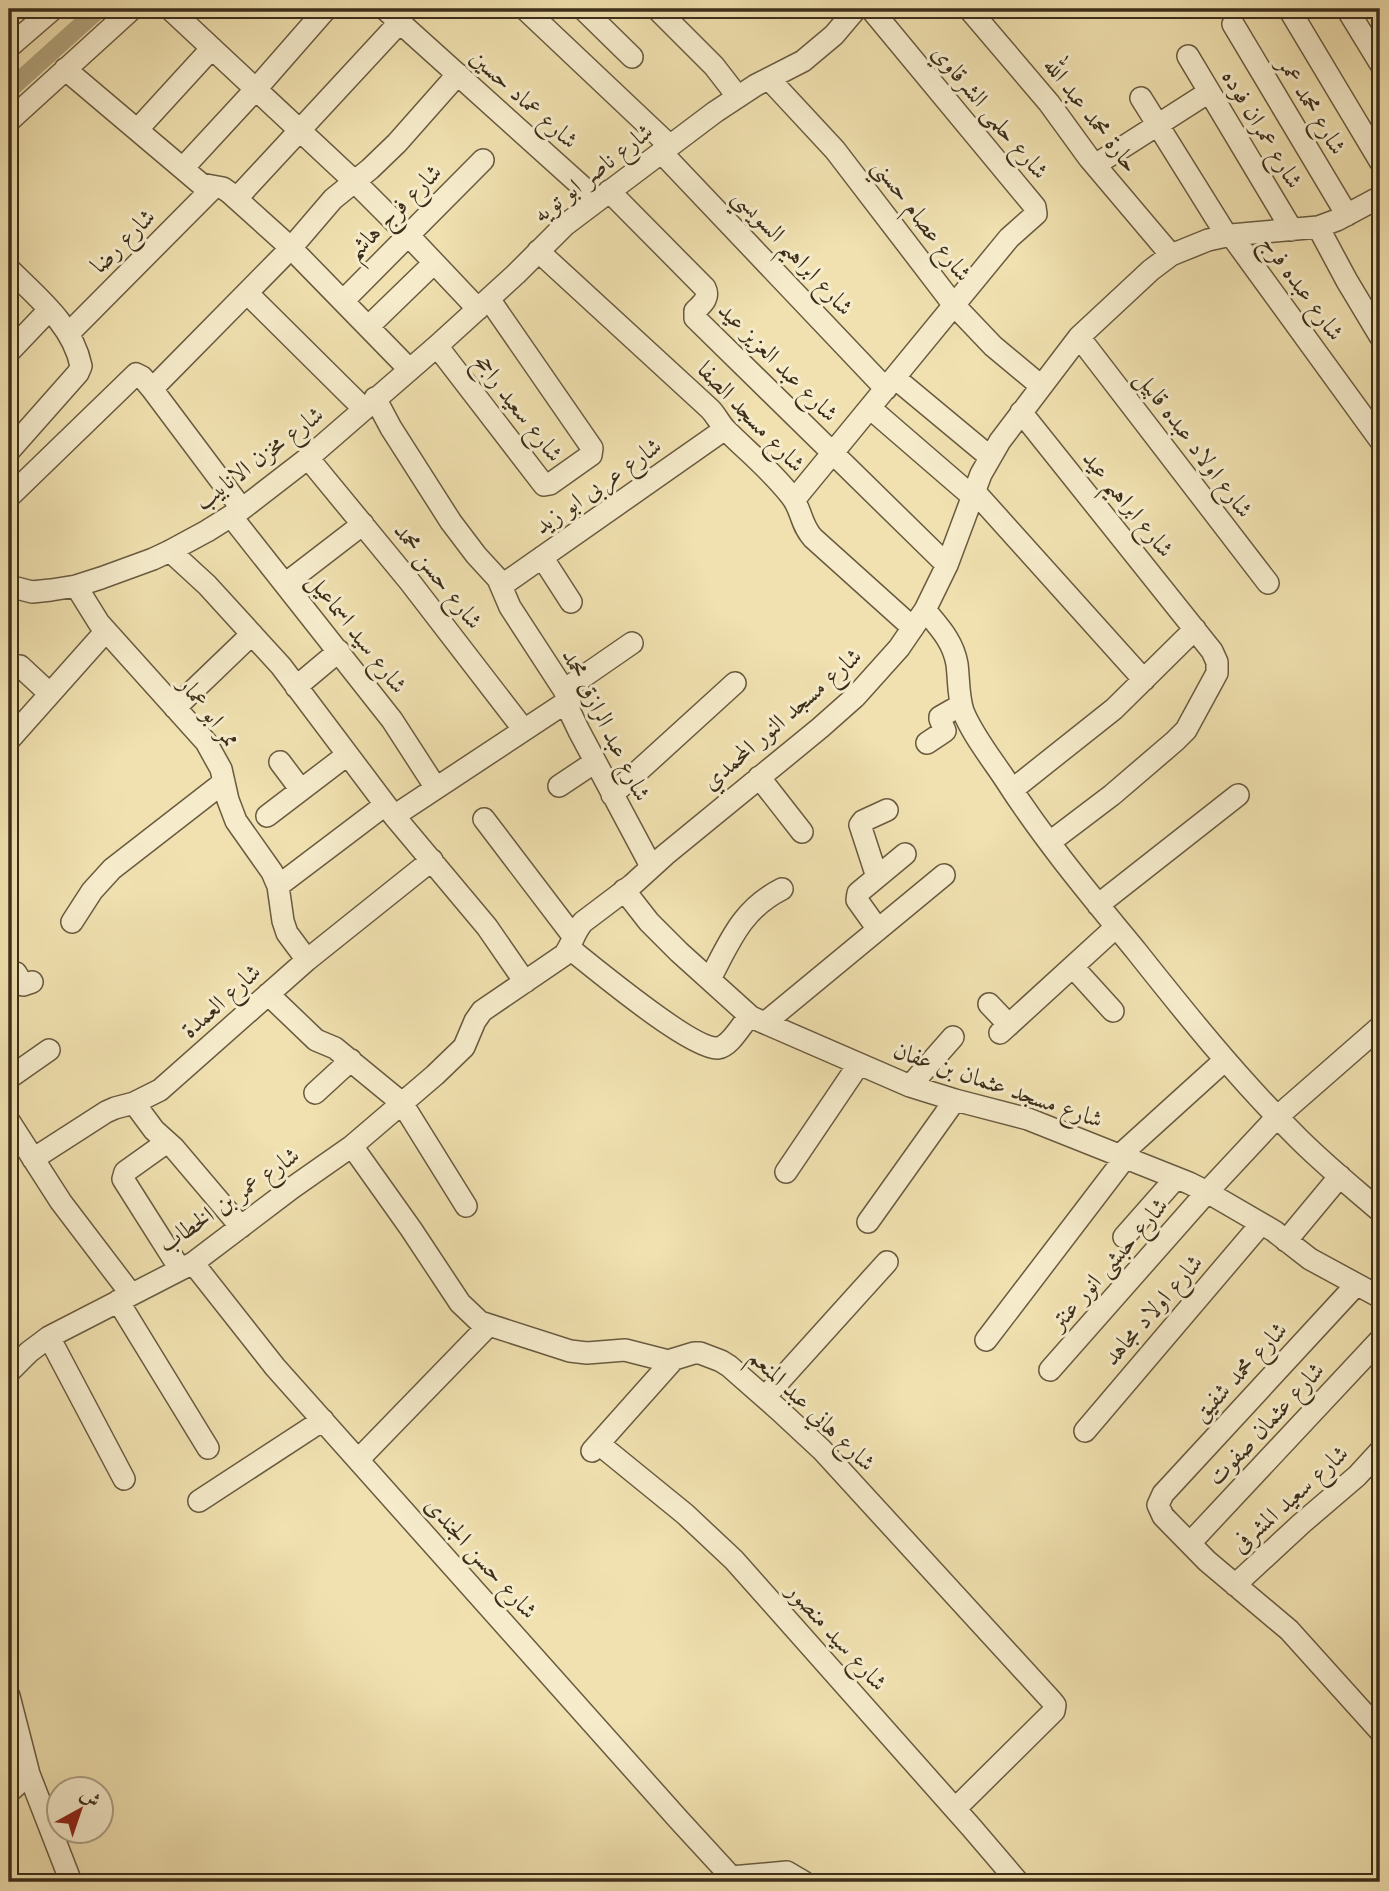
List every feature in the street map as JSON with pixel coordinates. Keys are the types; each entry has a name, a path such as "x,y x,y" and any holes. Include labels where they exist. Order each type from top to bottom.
{"street":[{"path":"14,34 53,9"},
{"path":"9,121 132,9"},
{"path":"170,9 354,181 434,263 483,304"},
{"path":"183,169 326,9"},
{"name":"شارع ابراهيم السويسي","path":"525,9 665,149 890,383 990,457"},
{"path":"583,9 632,57"},
{"path":"657,9 714,66 738,97"},
{"name":"شارع ناصر ابو تويه","path":"369,403 437,346 565,225 738,97 803,61 834,36 856,9"},
{"name":"شارع حلمى الشرقاوي","path":"871,9 1035,207 1037,214 1009,238 953,304"},
{"name":"حارة محمد عبد الله","path":"970,9 1171,255"},
{"path":"1289,9 1380,161"},
{"path":"1347,9 1380,63"},
{"path":"237,198 301,131 393,16"},
{"name":"شارع عماد حسين","path":"393,16 603,195"},
{"name":"شارع محمد عمر","path":"1233,24 1347,215"},
{"path":"137,130 212,48"},
{"name":"شارع عمران فوده","path":"1188,56 1292,230"},
{"path":"65,69 201,184 227,190 237,198 291,248 409,369"},
{"path":"9,497 136,374 152,389 291,248 333,199 397,143 458,74"},
{"name":"شارع عصام حسني","path":"769,79 835,150 953,304 993,346 1041,386"},
{"path":"1095,165 1209,92"},
{"name":"شارع عبده فرج","path":"1141,98 1229,235 1380,440"},
{"name":"شارع فرج هاشم","path":"342,301 483,160"},
{"name":"شارع رضا","path":"69,333 214,187"},
{"name":"شارع عبد العزيز عيد","path":"603,195 705,288 707,296 695,311 695,318 947,565"},
{"name":"شارع مسجد النور المحمدي","path":"402,1103 464,1047 482,1011 564,955 583,922 820,727 855,696 899,648 925,610 947,565 990,457 1079,337 1151,270 1189,246 1229,235 1318,227 1380,197"},
{"path":"1318,227 1380,336"},
{"name":"شارع مسجد الصفا","path":"538,251 710,408 725,429 771,472 794,500 803,525 813,538 913,628"},
{"path":"368,327 434,263"},
{"path":"9,269 69,333 80,361 80,370 9,451"},
{"name":"شارع عبد الرازق محمد","path":"247,293 369,403 391,428 451,522 501,586 510,607 566,695 569,710 594,762 651,866"},
{"name":"شارع سعيد راجح","path":"437,346 544,485 550,484 588,457 592,448 483,304"},
{"path":"794,500 953,304"},
{"path":"9,352 49,310"},
{"name":"شارع اولاد عبده قابيل","path":"1079,337 1268,583"},
{"name":"شارع سيد اسماعيل","path":"152,389 285,584 392,720 436,788"},
{"name":"شارع مخزن الانابيب","path":"9,586 32,592 76,586 170,551 236,512 308,458 369,403"},
{"path":"870,408 974,494 1144,680"},
{"name":"شارع ابراهيم عيد","path":"1021,412 1195,629 1217,662 1213,684 1186,730 1121,787 1050,842"},
{"name":"شارع عربى ابو زيد","path":"501,586 725,429"},
{"name":"شارع حسن محمد","path":"308,458 410,582 524,730"},
{"path":"285,584 363,524"},
{"path":"170,551 207,584 281,666 389,811 487,927 525,982"},
{"path":"542,557 572,602"},
{"name":"ممر ابو عمار","path":"76,586 106,631 206,742 216,757 236,821 272,872 278,886 287,933 307,960"},
{"path":"925,610 946,635 952,647 961,705 968,721 1012,790 1050,842 1225,1060 1295,1136 1380,1211"},
{"path":"1012,790 1114,709 1195,629"},
{"path":"9,740 106,631"},
{"path":"175,708 252,634"},
{"path":"278,886 389,811 436,788 524,730 632,643"},
{"path":"296,687 339,651"},
{"path":"9,674 16,666 20,666 50,693"},
{"path":"612,795 735,683"},
{"path":"928,743 945,732 940,717 961,705"},
{"path":"267,816 347,755"},
{"path":"280,762 301,790"},
{"path":"559,786 594,762"},
{"path":"759,777 802,832"},
{"path":"72,922 92,891 112,869 224,782"},
{"path":"1098,905 1238,795"},
{"path":"877,877 860,825 887,810"},
{"path":"484,820 571,942 615,986 698,1043 715,1048 724,1046 748,1018 759,1019 944,874"},
{"path":"877,928 856,896 905,854"},
{"name":"شارع العمدة","path":"33,1159 106,1112 134,1103 160,1090 307,960 432,860"},
{"path":"710,978 745,917 760,902 782,889"},
{"name":"شارع مسجد عثمان بن عفان","path":"624,890 649,922 679,952 759,1019 910,1086 1028,1119 1176,1178 1207,1192 1261,1224 1310,1259 1380,1297"},
{"path":"989,1004 1005,1029 1116,927"},
{"path":"1073,967 1113,1010"},
{"path":"9,977 17,974 24,985 32,982"},
{"path":"268,994 316,1040 335,1048 402,1103 466,1206"},
{"name":"شارع حبشى انور عنتر","path":"1050,1370 1277,1117 1380,1027"},
{"path":"910,1086 953,1037"},
{"path":"9,1078 49,1050"},
{"path":"315,1093 351,1060"},
{"path":"986,1340 1122,1157 1225,1060"},
{"path":"786,1172 859,1064"},
{"path":"868,1222 955,1100"},
{"path":"134,1103 154,1130 241,1227"},
{"name":"شارع عمر بن الخطاب","path":"9,1372 49,1337 187,1266 352,1146 402,1103"},
{"path":"9,1121 125,1298 208,1448"},
{"name":"شارع حسن الجندى","path":"167,1142 125,1172 123,1179 187,1266 733,1880"},
{"name":"شارع هاني عبد المنعم","path":"352,1146 460,1304 488,1326 570,1351 587,1353 625,1350 662,1360 700,1353 721,1361 822,1450 1055,1705 1050,1716 955,1809"},
{"path":"1286,1241 1340,1176"},
{"path":"1124,1237 1176,1178"},
{"name":"شارع اولاد مجاهد","path":"1084,1431 1261,1224"},
{"path":"765,1397 887,1262"},
{"name":"شارع محمد شفيق","path":"1190,1544 1159,1510 1158,1505 1163,1494 1356,1285"},
{"path":"358,1460 488,1326"},
{"path":"49,1337 124,1479"},
{"name":"شارع عثمان صفوت","path":"1190,1544 1380,1340"},
{"name":"شارع سيد منصور","path":"674,1359 596,1448 685,1514 718,1544 1018,1882"},
{"path":"198,1501 323,1420"},
{"name":"شارع سعيد المشرفى","path":"1235,1585 1357,1476 1380,1451"},
{"path":"1190,1544 1289,1630 1380,1731"},
{"path":"9,1696 29,1774 71,1882"},
{"path":"9,1792 29,1774"},
{"path":"733,1880 787,1872 804,1882"}],"waterway":[{"path":"9,90 99,9"}]}
